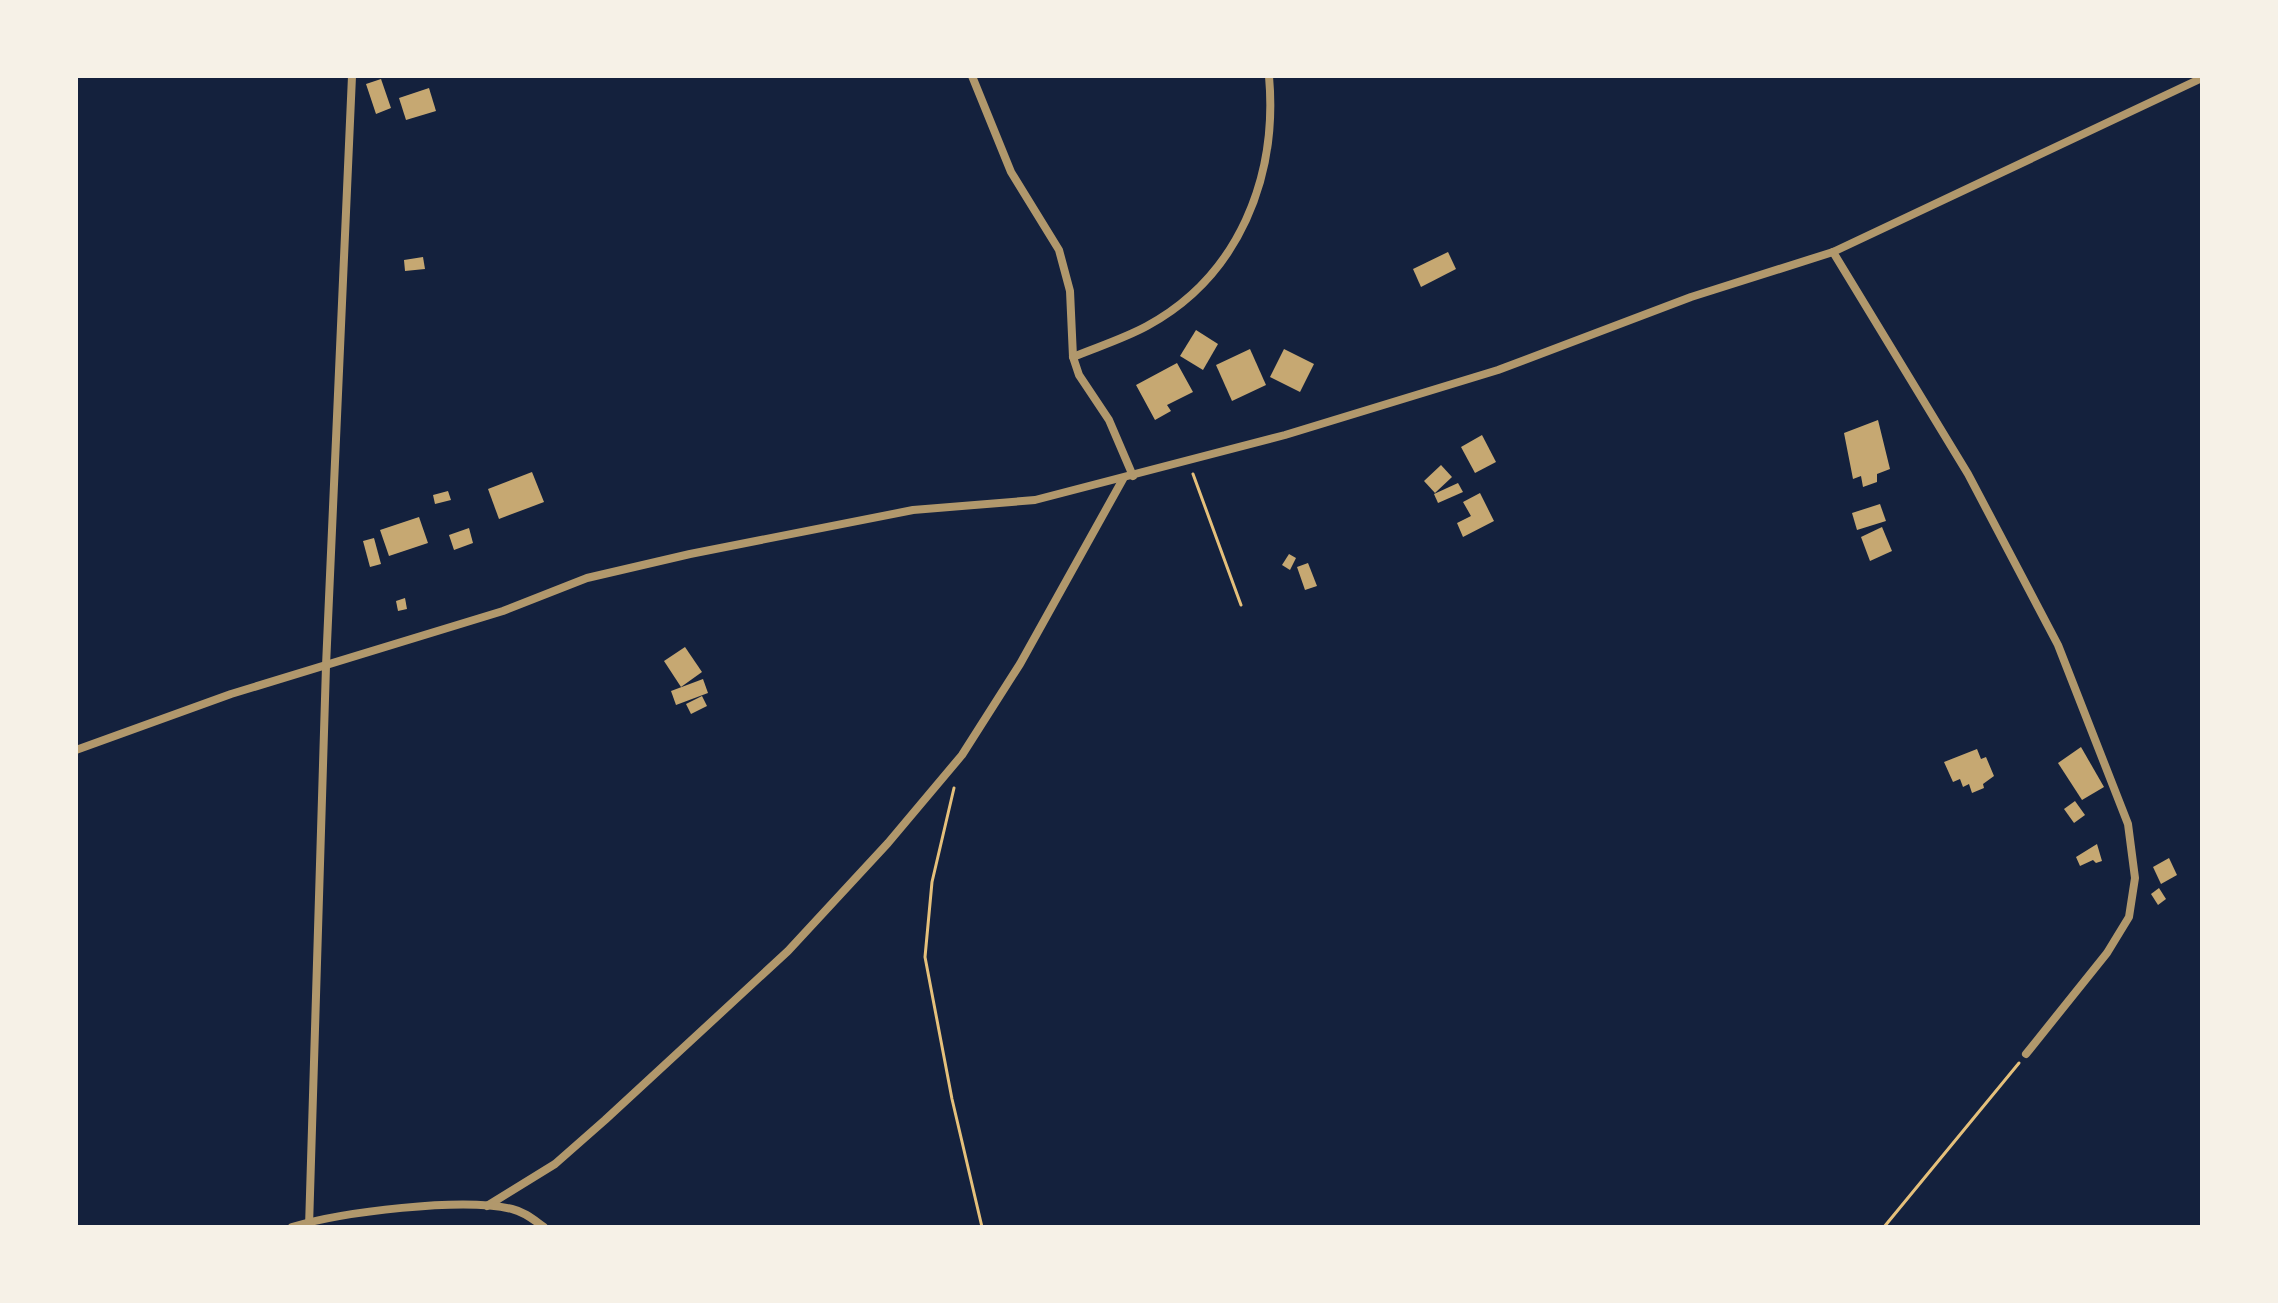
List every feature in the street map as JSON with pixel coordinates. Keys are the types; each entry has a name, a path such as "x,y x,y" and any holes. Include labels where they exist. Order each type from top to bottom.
{"street":[{"path":"309,1224 326,666 352,76"},
{"path":"972,76 1011,172 1047,229 1066,269 1073,357 1079,375 1109,420 1133,476"},
{"path":"1073,357 1125,336 1165,314 1225,259 1257,197 1270,135 1269,76"},
{"path":"76,750 231,694 503,611 587,578 690,554 913,510 1035,500 1285,435 1498,370 1691,297 1833,252 2202,78"},
{"path":"1833,252 1968,474 2058,645 2128,824 2135,878 2129,917 2107,953 2026,1054"},
{"path":"487,1206 555,1164 605,1120 788,951 888,843 970,742 1020,664 1123,479"},
{"path":"292,1227 408,1208 487,1206 512,1209 544,1227"}],"path":[{"path":"1187,459 1241,605"},
{"path":"956,781 932,882 925,957 952,1099 982,1227"},
{"path":"1884,1227 2026,1054"}],"building":[{"path":"381,79 391,108 376,114 366,84"},
{"path":"429,88 436,111 406,120 399,98"},
{"path":"1448,252 1456,269 1421,287 1413,269"},
{"path":"423,257 425,269 405,271 404,260"},
{"path":"1196,330 1218,344 1203,370 1180,356"},
{"path":"1250,349 1266,385 1232,401 1216,365"},
{"path":"1284,349 1314,364 1300,392 1270,377"},
{"path":"1177,363 1193,392 1167,405 1171,411 1155,420 1136,385"},
{"path":"1878,420 1890,469 1877,474 1877,482 1863,487 1861,476 1853,479 1844,433"},
{"path":"1482,435 1496,462 1475,473 1461,447"},
{"path":"1441,465 1452,477 1435,493 1424,481"},
{"path":"532,472 544,502 499,519 488,489"},
{"path":"1458,483 1463,492 1438,503 1434,494"},
{"path":"448,491 451,500 435,504 433,495"},
{"path":"1480,493 1494,521 1463,537 1457,523 1471,516 1463,502"},
{"path":"1880,504 1886,521 1857,530 1852,513"},
{"path":"419,517 428,543 389,556 380,530"},
{"path":"1882,527 1892,551 1870,561 1861,537"},
{"path":"469,528 473,543 454,550 449,535"},
{"path":"374,538 381,564 370,567 363,541"},
{"path":"1289,554 1296,558 1290,570 1282,565"},
{"path":"1308,563 1317,586 1305,590 1297,567"},
{"path":"405,598 407,609 398,611 396,601"},
{"path":"685,647 702,672 681,687 664,661"},
{"path":"703,679 708,693 676,705 671,691"},
{"path":"702,696 707,706 691,714 686,704"},
{"path":"2081,747 2104,787 2082,800 2058,763"},
{"path":"1977,749 1981,759 1986,757 1994,776 1983,784 1984,788 1972,793 1969,784 1963,787 1960,779 1953,782 1944,762"},
{"path":"2075,801 2085,815 2074,823 2064,809"},
{"path":"2097,844 2102,861 2096,863 2093,860 2080,866 2076,857"},
{"path":"2169,858 2177,875 2161,884 2153,867"},
{"path":"2159,888 2166,899 2158,905 2151,894"}]}
